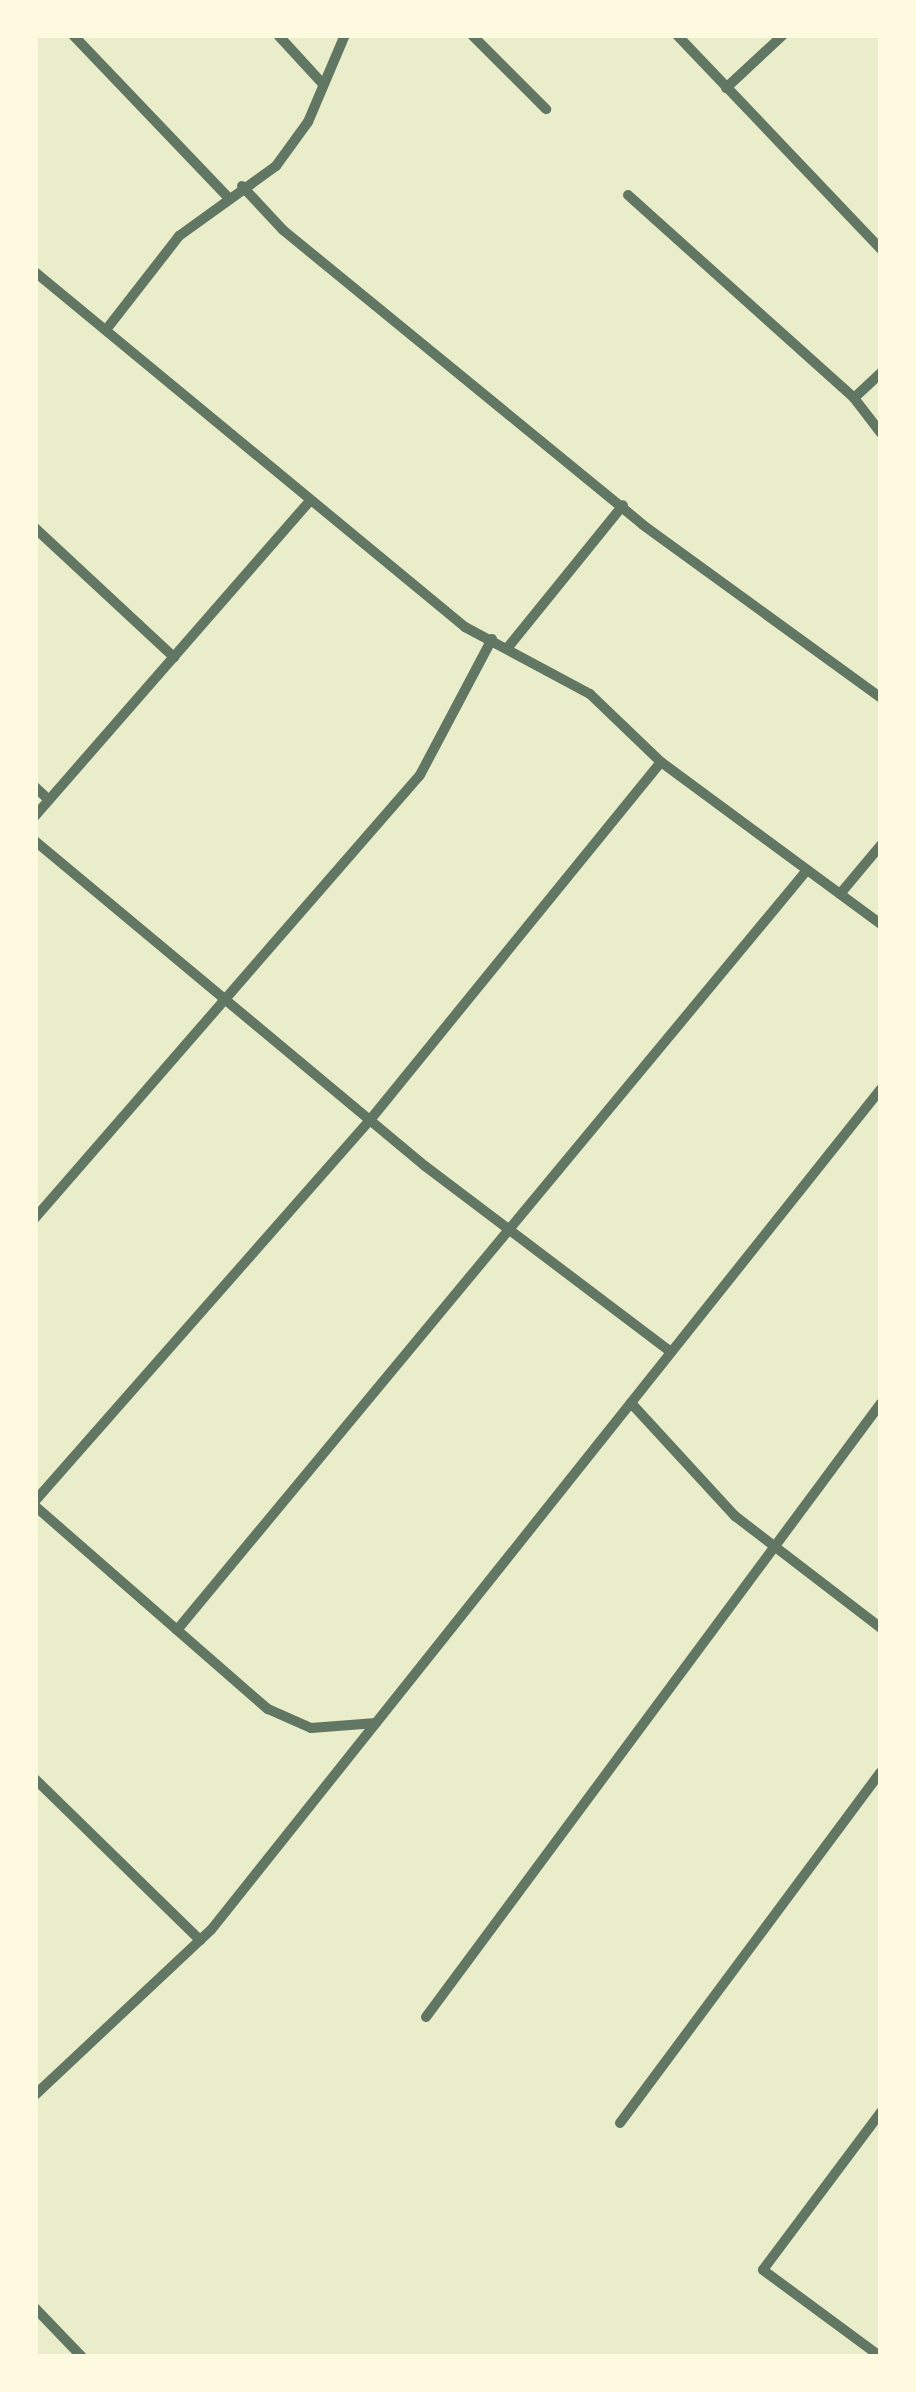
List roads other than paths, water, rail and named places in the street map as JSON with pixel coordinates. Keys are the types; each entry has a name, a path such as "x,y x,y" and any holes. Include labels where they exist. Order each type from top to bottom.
{"street":[{"path":"73,35 226,196"},
{"path":"278,35 322,83"},
{"path":"109,326 179,236 226,196 276,166 345,35"},
{"path":"472,35 546,110"},
{"path":"677,35 881,249"},
{"path":"726,88 783,35"},
{"path":"242,186 283,230 623,506 881,698"},
{"path":"628,195 854,398 881,434"},
{"path":"35,272 109,326 308,503 492,639 590,694 661,762 881,924"},
{"path":"854,398 881,373"},
{"path":"35,816 308,503"},
{"path":"508,646 623,506"},
{"path":"35,528 174,657"},
{"path":"35,1218 420,775 492,639"},
{"path":"376,1723 311,1728 268,1709 35,1504 370,1120 661,762"},
{"path":"35,788 49,800"},
{"path":"35,841 370,1120 671,1352"},
{"path":"840,894 881,845"},
{"path":"177,1630 513,1233 807,870"},
{"path":"35,2095 200,1940 881,1089"},
{"path":"631,1402 769,1542 881,1628"},
{"path":"426,2017 769,1542 881,1403"},
{"path":"620,2123 881,1772"},
{"path":"35,1779 200,1940"},
{"path":"881,2112 762,2270 881,2357"},
{"path":"35,2308 82,2357"}]}
